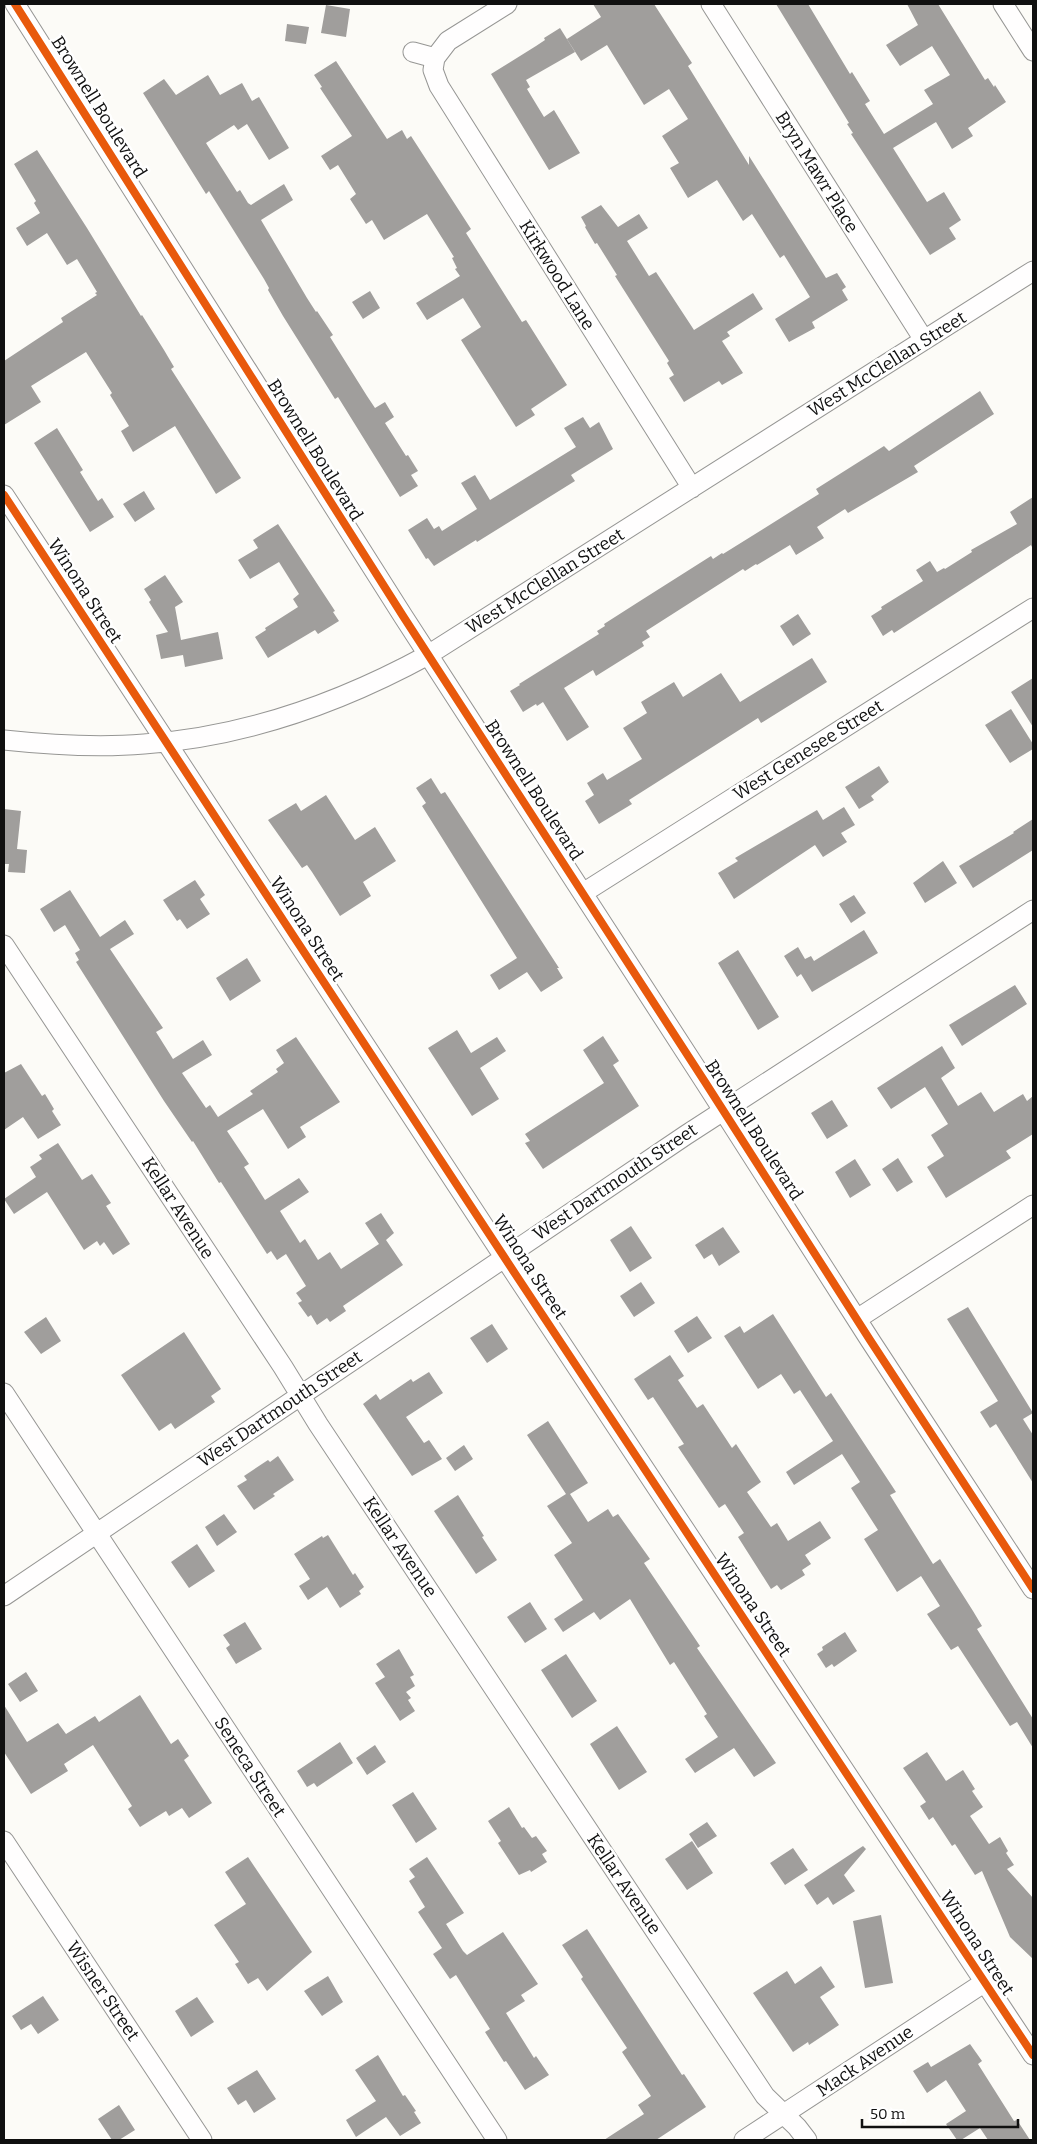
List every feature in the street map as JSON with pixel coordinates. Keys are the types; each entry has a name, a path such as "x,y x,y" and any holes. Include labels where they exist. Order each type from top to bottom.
{"street":[{"name":"Brownell Boulevard","path":"15,4 428,654 1033,1589"},
{"path":"413,52 435,58 448,41 507,4"},
{"name":"Bryn Mawr Place","path":"711,4 924,340"},
{"path":"1004,4 1033,51"},
{"name":"Kirkwood Lane","path":"435,58 433,70 439,86 692,488"},
{"name":"West McClellan Street","path":"4,740 84,746 166,742 240,729 300,712 347,695 392,674 428,654 1033,271"},
{"name":"Winona Street","path":"4,495 1033,2055"},
{"name":"West Genesee Street","path":"583,893 1033,608"},
{"name":"West Dartmouth Street","path":"4,1596 724,1111 1033,910"},
{"name":"Kellar Avenue","path":"4,945 765,2096 808,2140"},
{"path":"857,1319 1033,1205"},
{"name":"Seneca Street","path":"4,1393 497,2140"},
{"name":"Wisner Street","path":"4,1841 202,2140"},
{"name":"Mack Avenue","path":"744,2140 985,1982"}],"building":[{"path":"593,4 654,4 692,63 688,66 749,165 749,156 826,278 837,273 846,287 842,290 848,300 812,322 815,328 789,342 775,319 810,297 784,255 780,258 752,214 743,221 717,180 688,198 670,168 679,163 662,136 688,119 669,89 644,105 607,45 581,61 567,39 601,17"},
{"path":"776,4 808,4 850,74 852,72 870,101 865,104 884,134 933,104 924,90 950,75 932,46 900,66 886,45 918,25 907,4 938,4 985,80 988,78 994,87 995,85 1006,102 968,128 973,136 952,149 936,122 893,148 927,202 944,192 961,220 949,228 956,239 930,255 851,134 853,133 847,124 849,123"},
{"path":"326,5 350,9 346,37 321,33"},
{"path":"287,24 309,27 306,44 285,41"},
{"path":"560,28 575,52 526,80 530,87 527,89 544,117 554,110 580,153 549,170 491,74 545,40 544,38"},
{"path":"336,61 387,139 402,130 407,139 411,136 471,229 466,233 522,322 526,320 567,385 531,409 535,415 516,427 461,340 481,327 463,298 427,320 416,303 460,276 455,269 457,268 452,258 454,257 427,214 384,240 372,220 366,224 350,199 356,194 338,165 330,170 321,156 352,136 320,88 322,87 314,75"},
{"path":"208,75 220,95 242,83 252,101 259,97 289,148 269,160 247,124 238,130 234,125 206,143 237,192 240,190 251,205 284,184 293,200 261,220 307,298 333,335 330,337 375,408 385,402 394,417 385,423 418,471 411,475 418,486 400,497 338,397 335,399 283,316 264,279 209,191 206,194 143,93 164,79 176,95"},
{"path":"37,150 164,350 174,367 171,369 241,478 216,494 175,426 133,452 121,431 129,426 110,395 112,393 86,352 31,386 41,402 4,425 4,361 63,322 61,318 97,295 77,259 67,265 47,233 27,246 16,228 40,213 34,203 36,201 14,164"},
{"path":"601,205 618,227 639,214 648,228 627,241 649,276 656,272 694,330 753,293 763,309 727,332 730,336 722,341 743,373 722,385 719,381 684,402 669,378 674,375 667,363 669,361 615,276 617,275 597,243 595,244 585,227 581,217"},
{"path":"370,291 380,308 363,319 352,302"},
{"path":"980,391 994,414 914,466 918,472 848,513 845,509 817,527 824,538 796,555 790,545 757,565 745,571 743,569 646,631 650,637 642,642 644,646 596,676 593,670 564,688 589,727 567,741 543,702 523,712 510,691 599,634 597,631 605,626 604,624 711,556 713,559 723,554 819,494 816,489 884,446 889,451"},
{"path":"583,417 590,428 599,422 613,449 571,475 575,481 477,542 476,540 434,566 428,558 426,559 408,530 427,518 434,529 439,526 442,531 477,509 461,483 475,475 490,500 576,447 564,428"},
{"path":"57,428 83,470 80,472 98,501 102,498 114,517 90,532 34,443"},
{"path":"144,491 155,509 135,522 123,504"},
{"path":"1033,497 1033,549 1031,545 894,633 892,630 883,636 871,616 882,609 881,607 923,581 916,570 930,561 937,572 945,569 972,552 971,550 1017,524 1010,512"},
{"path":"278,524 335,611 333,612 339,621 318,634 315,630 268,658 255,637 266,630 265,628 298,607 293,599 299,594 279,562 250,579 238,560 258,548 253,540"},
{"path":"165,575 183,602 175,607 181,640 218,632 223,659 185,667 183,655 161,659 156,635 168,632 149,602 151,600 144,589"},
{"path":"798,614 811,634 793,646 780,626"},
{"path":"812,658 827,682 761,723 758,718 629,800 632,804 599,824 585,801 594,795 587,783 603,773 607,780 642,759 623,728 647,713 641,702 674,682 683,697 721,673 740,702"},
{"path":"1033,678 1033,727 1011,692"},
{"path":"1011,709 1033,744 1033,749 1010,763 985,725"},
{"path":"879,766 889,782 871,796 874,800 859,809 845,787"},
{"path":"431,778 441,794 445,792 559,968 557,968 563,978 541,992 527,972 499,990 490,975 517,958 422,806 426,803 416,788"},
{"path":"326,795 355,840 375,827 396,861 363,882 371,896 340,916 307,865 302,868 268,820 296,803 301,811"},
{"path":"844,807 855,825 841,833 847,842 823,857 815,845 734,899 718,873 738,861 735,858 817,810 823,820"},
{"path":"4,809 21,811 17,849 27,850 25,873 8,872 9,864 4,864"},
{"path":"1033,819 1033,850 973,888 959,866 1014,833"},
{"path":"943,861 957,883 925,903 913,883"},
{"path":"195,880 205,895 200,899 210,914 187,929 180,919 177,921 163,900"},
{"path":"70,890 100,937 125,920 134,934 110,949 163,1028 156,1032 173,1059 203,1040 212,1055 182,1073 206,1108 210,1105 218,1117 253,1094 250,1091 278,1072 276,1069 284,1063 276,1050 296,1037 340,1102 300,1127 306,1137 288,1149 263,1109 227,1131 249,1164 244,1167 265,1200 299,1178 309,1192 280,1211 300,1243 305,1239 318,1260 330,1252 341,1269 379,1244 365,1223 381,1213 394,1233 386,1240 403,1265 343,1306 346,1311 330,1322 327,1318 317,1325 311,1315 308,1317 298,1303 302,1301 296,1293 306,1286 286,1254 277,1260 271,1251 267,1254 221,1182 219,1183 193,1141 164,1101 76,962 79,960 75,953 80,950 65,925 54,932 40,909"},
{"path":"854,895 866,913 851,923 839,904"},
{"path":"864,930 878,953 812,992 801,974 797,977 784,956 798,947 805,959 811,956 814,961"},
{"path":"738,950 779,1017 758,1030 718,963"},
{"path":"247,958 261,981 230,1001 216,978"},
{"path":"1015,985 1027,1004 962,1046 949,1025"},
{"path":"457,1030 471,1053 497,1037 506,1051 480,1068 499,1099 472,1116 428,1048"},
{"path":"603,1036 619,1061 613,1065 639,1106 543,1169 525,1143 530,1141 525,1134 604,1083 583,1050"},
{"path":"942,1046 955,1068 941,1078 958,1106 981,1092 994,1112 1023,1094 1027,1101 1033,1096 1033,1134 1006,1151 1011,1158 946,1198 927,1167 944,1156 931,1135 948,1124 925,1087 891,1109 877,1088"},
{"path":"21,1064 42,1096 45,1094 54,1109 52,1111 61,1125 38,1139 23,1117 4,1130 4,1073"},
{"path":"832,1100 848,1126 827,1139 811,1113"},
{"path":"58,1143 82,1180 92,1174 111,1203 106,1206 130,1244 113,1255 104,1242 100,1246 97,1241 84,1250 47,1192 14,1214 4,1199 36,1177 30,1167 42,1159 39,1155"},
{"path":"898,1158 913,1182 897,1192 882,1169"},
{"path":"855,1159 871,1185 850,1198 835,1172"},
{"path":"631,1226 652,1258 630,1272 610,1240"},
{"path":"723,1227 740,1252 719,1266 712,1254 704,1259 695,1245"},
{"path":"641,1282 655,1303 634,1317 620,1296"},
{"path":"968,1307 1033,1413 1023,1419 1033,1435 1033,1483 996,1424 990,1428 980,1412 998,1401 947,1319"},
{"path":"773,1314 826,1397 831,1393 896,1492 890,1495 933,1564 940,1559 982,1626 977,1629 1033,1719 1033,1748 1017,1722 1010,1726 958,1646 951,1650 927,1614 940,1606 921,1576 897,1592 864,1539 878,1530 851,1488 860,1482 842,1454 794,1485 786,1472 833,1441 800,1390 794,1394 781,1374 758,1389 724,1336 740,1326 744,1333"},
{"path":"697,1316 712,1338 688,1353 674,1331"},
{"path":"46,1317 61,1341 41,1354 24,1332"},
{"path":"492,1324 508,1349 487,1363 470,1338"},
{"path":"184,1332 221,1389 211,1396 215,1402 175,1429 171,1423 159,1431 121,1375"},
{"path":"670,1355 684,1376 678,1380 697,1408 703,1404 732,1448 736,1444 761,1482 747,1492 771,1527 777,1523 788,1541 820,1521 831,1538 805,1555 811,1564 802,1570 805,1575 781,1590 777,1585 771,1589 738,1537 744,1533 725,1504 719,1508 678,1447 684,1444 653,1397 648,1400 634,1379"},
{"path":"429,1372 443,1393 406,1417 424,1443 429,1440 442,1459 412,1476 363,1404 376,1394 380,1400 411,1379 413,1382"},
{"path":"548,1421 588,1483 570,1494 588,1522 608,1509 613,1517 618,1514 650,1559 644,1563 700,1646 697,1648 776,1763 754,1777 734,1748 695,1773 685,1759 718,1737 704,1716 707,1714 674,1662 670,1665 630,1599 600,1620 594,1612 563,1632 554,1619 583,1600 554,1555 572,1543 547,1506 566,1494 527,1435"},
{"path":"464,1445 473,1459 455,1471 446,1458"},
{"path":"278,1456 294,1480 254,1510 237,1486 247,1480 244,1476 268,1460 270,1462"},
{"path":"458,1495 497,1560 476,1574 434,1511"},
{"path":"224,1514 237,1532 217,1546 205,1527"},
{"path":"328,1535 353,1575 355,1573 364,1587 359,1591 361,1594 340,1608 327,1587 308,1600 299,1586 310,1579 294,1554 322,1536 323,1538"},
{"path":"197,1544 215,1571 189,1588 171,1562"},
{"path":"530,1602 547,1629 525,1643 507,1617"},
{"path":"245,1622 262,1649 236,1664 226,1648 230,1645 223,1635"},
{"path":"845,1632 857,1651 834,1667 832,1664 826,1668 817,1654 823,1650 822,1647"},
{"path":"399,1649 414,1675 410,1677 415,1686 406,1692 411,1698 408,1700 415,1711 400,1721 375,1683 385,1677 376,1664"},
{"path":"566,1654 597,1701 572,1718 541,1670"},
{"path":"26,1672 38,1691 20,1702 8,1684"},
{"path":"140,1695 171,1744 178,1739 189,1756 184,1760 212,1803 189,1818 182,1808 169,1816 166,1811 140,1827 128,1809 132,1806 93,1745 64,1764 68,1771 31,1794 4,1752 4,1705 27,1742 58,1723 66,1734 95,1716 99,1722"},
{"path":"617,1726 647,1772 619,1790 590,1744"},
{"path":"340,1742 353,1763 317,1787 314,1783 307,1787 297,1771"},
{"path":"375,1745 386,1762 367,1775 356,1758"},
{"path":"927,1752 946,1781 963,1770 975,1789 972,1791 983,1807 970,1816 989,1844 1000,1837 1008,1851 1006,1853 1014,1865 1007,1869 1033,1898 1033,1959 1010,1937 982,1871 975,1875 955,1844 952,1846 933,1817 929,1820 920,1806 926,1802 903,1768"},
{"path":"413,1792 437,1829 416,1843 392,1805"},
{"path":"509,1807 522,1828 524,1827 532,1838 536,1836 547,1851 542,1854 547,1862 531,1872 530,1870 519,1875 498,1843 501,1841 488,1821"},
{"path":"707,1822 717,1836 698,1848 689,1834"},
{"path":"692,1841 713,1873 687,1890 665,1859"},
{"path":"863,1846 866,1849 844,1875 855,1891 833,1905 828,1897 817,1905 804,1885"},
{"path":"793,1848 808,1870 785,1885 770,1863"},
{"path":"248,1857 312,1952 267,1991 258,1978 248,1984 235,1964 239,1962 214,1925 246,1904 225,1872"},
{"path":"427,1857 464,1913 446,1924 463,1951 467,1955 503,1932 538,1984 521,1995 525,2001 506,2013 534,2058 536,2056 549,2075 525,2090 485,2032 490,2029 456,1975 450,1979 433,1954 442,1948 418,1912 425,1907 409,1881 415,1877 409,1869"},
{"path":"881,1915 893,1983 865,1988 853,1921"},
{"path":"587,1929 682,2075 684,2074 706,2107 656,2140 604,2140 644,2114 638,2105 651,2096 622,2052 627,2048 581,1979 583,1977 562,1945"},
{"path":"821,1966 835,1987 820,1997 839,2025 809,2045 808,2042 793,2052 753,1993 787,1971 795,1984"},
{"path":"328,1976 343,2002 322,2016 304,1991"},
{"path":"43,1996 59,2020 38,2034 31,2024 21,2030 12,2016"},
{"path":"197,1997 214,2022 191,2037 175,2011"},
{"path":"970,2044 982,2061 978,2064 1014,2121 1017,2120 1030,2140 988,2140 980,2128 961,2140 957,2140 946,2124 966,2111 946,2080 927,2093 913,2071 928,2062 931,2067"},
{"path":"378,2055 403,2096 405,2095 416,2111 414,2112 421,2123 400,2136 386,2117 356,2137 346,2120 376,2101 355,2070"},
{"path":"257,2070 276,2099 254,2113 246,2100 238,2105 227,2088"},
{"path":"119,2105 135,2130 119,2140 112,2140 98,2119"}],"cycle path":[{"path":"15,4 403,616 1033,1589"},
{"path":"4,495 514,1272 1033,2055"}]}
